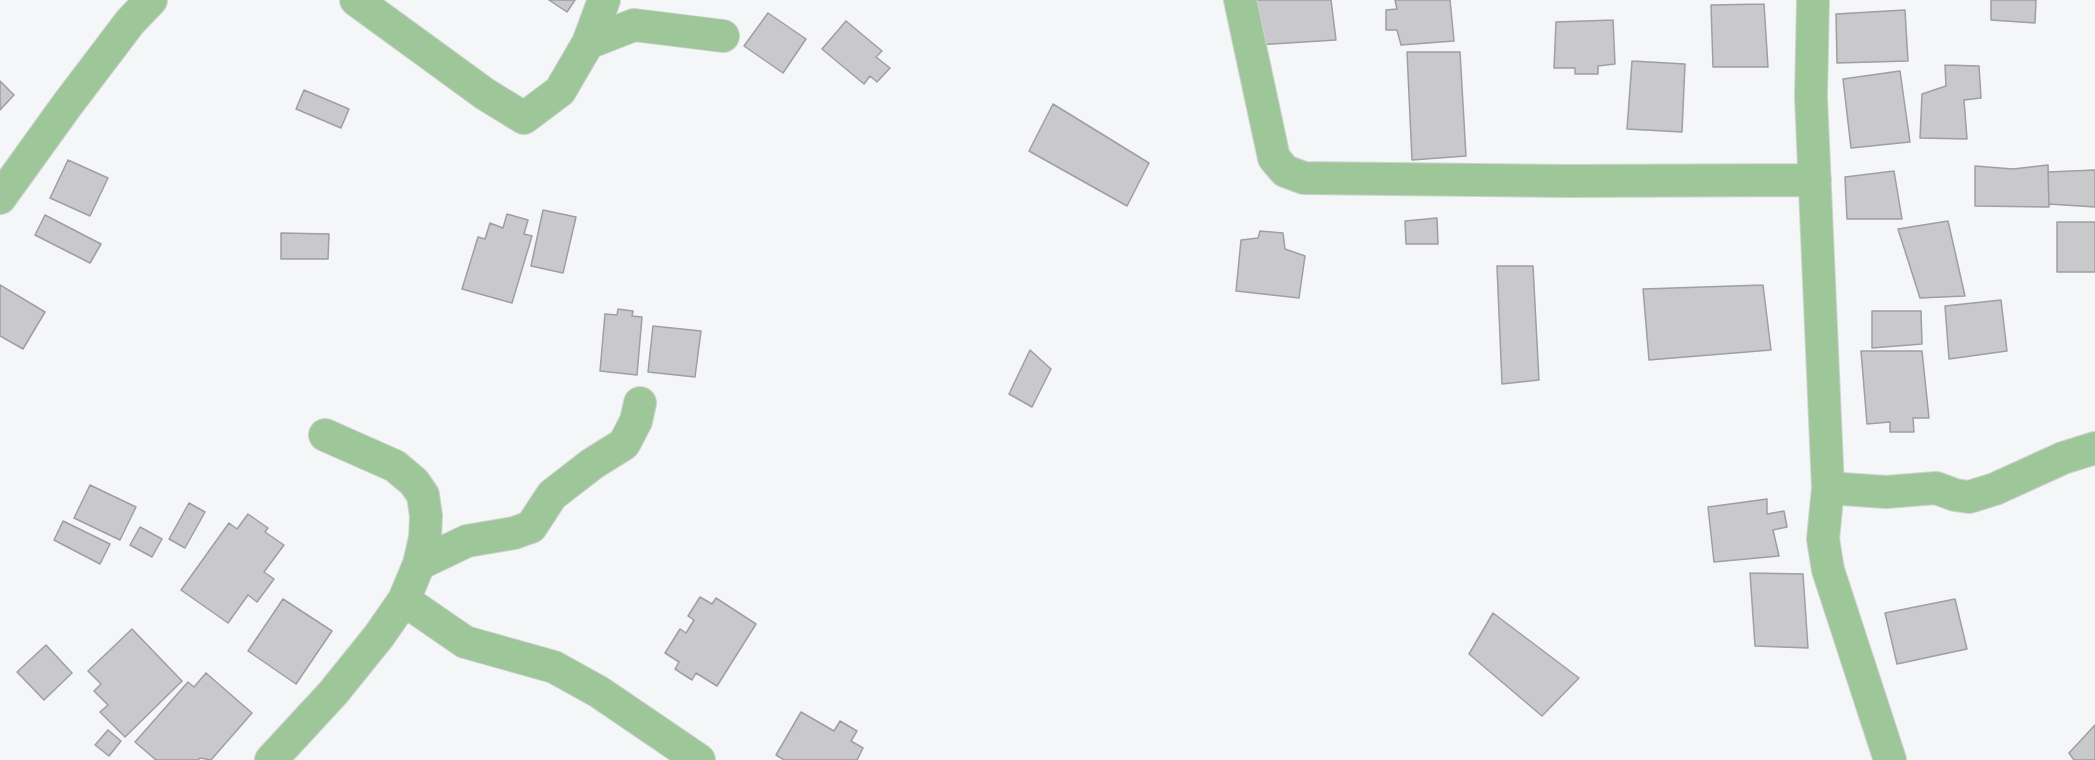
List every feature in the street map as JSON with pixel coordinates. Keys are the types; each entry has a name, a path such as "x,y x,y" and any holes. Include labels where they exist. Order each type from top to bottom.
{"street":[{"path":"0,198 130,22 151,0"},
{"path":"356,0 485,94 524,118 560,91 588,44 604,0"},
{"path":"1240,0 1274,158 1285,171 1304,178 1566,181 1815,180"},
{"path":"1813,0 1811,97 1828,488 1823,539 1828,570 1890,760"},
{"path":"588,44 634,25 723,36"},
{"path":"419,564 467,541 514,533 531,527 552,495 592,464 624,444 636,421 640,403"},
{"path":"271,760 333,693 379,636 404,600 419,564 425,538 426,516 423,495 414,482 395,466 325,435"},
{"path":"1828,488 1887,492 1936,488 1969,497 1995,489 2063,458 2095,448"},
{"path":"404,600 465,642 554,667 599,692 699,760"}],"building":[{"path":"549,0 575,0 567,12"},
{"path":"1252,0 1331,0 1336,40 1256,45"},
{"path":"1395,0 1450,0 1454,41 1401,45 1397,30 1386,30 1386,10 1397,9"},
{"path":"1991,0 2036,0 2035,23 1991,20"},
{"path":"1764,4 1768,67 1713,67 1711,5"},
{"path":"1905,10 1908,61 1837,63 1836,14"},
{"path":"768,13 806,39 783,73 744,46"},
{"path":"1613,20 1615,64 1598,66 1598,74 1575,74 1575,68 1554,68 1556,22"},
{"path":"846,21 882,51 876,57 890,68 877,82 870,76 864,84 822,49"},
{"path":"1407,52 1460,52 1466,156 1412,160"},
{"path":"1632,61 1685,64 1682,132 1627,129"},
{"path":"1945,65 1979,66 1981,98 1964,100 1967,139 1920,138 1922,94 1946,86"},
{"path":"1900,71 1910,142 1851,148 1843,79"},
{"path":"0,81 14,95 0,110"},
{"path":"304,90 349,109 341,128 296,109"},
{"path":"1053,104 1149,163 1127,206 1029,151"},
{"path":"68,160 108,178 90,216 50,198"},
{"path":"2048,165 2049,207 1975,206 1975,166 2013,169"},
{"path":"2095,170 2095,207 2049,204 2048,172"},
{"path":"1894,171 1902,219 1847,219 1845,177"},
{"path":"543,210 576,217 563,273 531,266"},
{"path":"507,214 528,220 524,234 532,236 512,303 462,289 478,237 485,239 490,223 503,228"},
{"path":"45,215 101,244 90,263 35,235"},
{"path":"1437,218 1438,244 1406,244 1405,221"},
{"path":"1948,221 1965,296 1920,298 1898,229"},
{"path":"2057,222 2095,222 2095,272 2057,272"},
{"path":"1260,231 1283,233 1285,249 1305,256 1299,298 1236,291 1241,240 1258,238"},
{"path":"281,233 329,234 328,259 281,259"},
{"path":"1497,266 1533,266 1539,380 1502,384"},
{"path":"0,285 45,312 23,349 0,336"},
{"path":"1763,285 1771,350 1649,360 1643,289"},
{"path":"2001,300 2007,351 1949,359 1945,306"},
{"path":"618,309 633,311 632,316 642,317 637,375 600,371 605,314 617,315"},
{"path":"1872,311 1921,311 1922,344 1872,348"},
{"path":"653,326 701,331 695,377 648,372"},
{"path":"1030,350 1051,369 1032,407 1009,394"},
{"path":"1861,351 1922,351 1929,418 1913,418 1914,432 1890,432 1890,422 1867,424"},
{"path":"90,485 136,507 120,540 74,518"},
{"path":"1767,499 1767,514 1784,511 1787,527 1773,530 1779,556 1714,562 1708,507"},
{"path":"189,503 205,512 185,548 169,539"},
{"path":"248,514 268,528 265,532 284,545 264,572 274,579 257,602 248,595 228,623 181,590 229,523 237,529"},
{"path":"63,521 110,544 100,564 54,540"},
{"path":"140,527 162,539 152,557 130,545"},
{"path":"1750,573 1803,574 1808,648 1755,646"},
{"path":"700,597 712,604 716,598 756,624 717,686 696,673 692,680 675,669 679,662 665,653 680,629 686,633 694,620 688,616"},
{"path":"283,599 332,631 296,684 248,651"},
{"path":"1955,599 1967,649 1897,664 1885,613"},
{"path":"1493,613 1579,678 1542,716 1469,654"},
{"path":"132,629 182,681 125,737 100,712 108,705 94,691 101,684 88,671"},
{"path":"46,645 72,673 44,700 17,672"},
{"path":"206,673 252,713 211,760 200,758 198,760 156,760 135,742 188,682 194,687"},
{"path":"801,712 834,731 840,721 857,731 851,741 863,748 857,760 784,760 776,755"},
{"path":"2095,725 2095,760 2074,760 2069,753"},
{"path":"108,730 121,741 109,756 95,745"}]}
